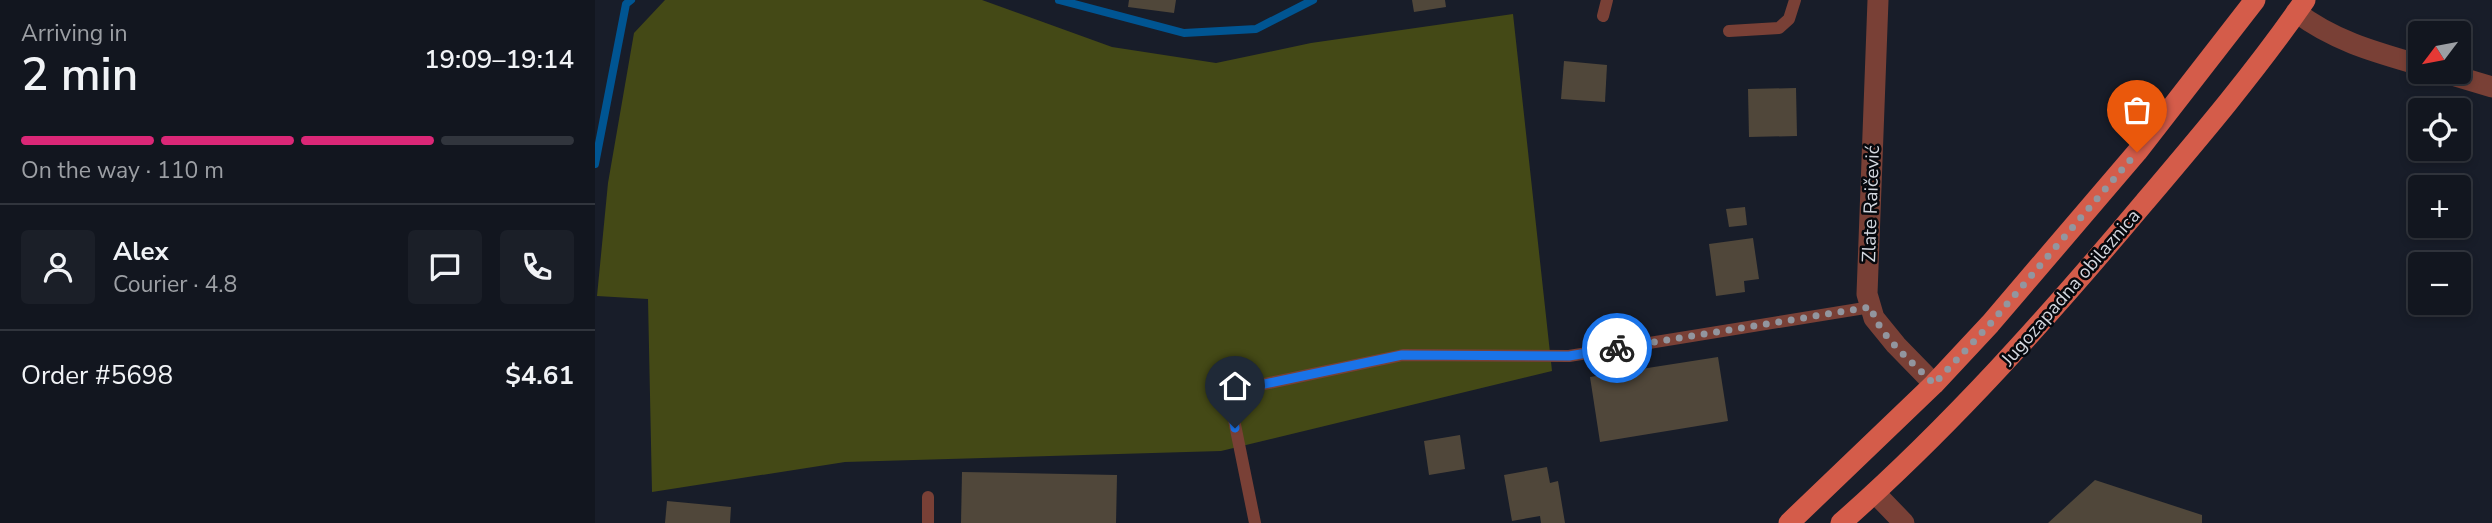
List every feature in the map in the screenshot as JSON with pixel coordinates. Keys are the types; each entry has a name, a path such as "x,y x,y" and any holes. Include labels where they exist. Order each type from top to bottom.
{"main road":[{"name":"Jugozapadna obilaznica","path":"1789,523 1934,384 1990,324 2137,152 2255,0"},
{"name":"Jugozapadna obilaznica","path":"1841,523 1875,493 1992,376 2076,284 2224,107 2301,6"}],"street":[{"name":"Zlate Raičević","path":"1878,0 1867,294 1874,318 1934,384"},
{"path":"2301,6 2316,27 2346,43 2408,61"},
{"path":"2471,81 2492,87"},
{"path":"1875,493 1904,523"}],"lane":[{"path":"1603,16 1608,0"},
{"path":"1729,31 1779,28 1789,19 1795,0"},
{"path":"1255,523 1231,405 1241,389 1402,355 1569,356 1871,307"},
{"path":"928,497 928,523"}],"green space":[{"path":"665,0 982,0 1112,47 1216,63 1311,43 1513,14 1552,371 1221,451 845,462 652,492 648,299 597,296 608,183 634,33"}],"building":[{"path":"1129,0 1176,0 1174,13 1128,7"},
{"path":"1412,0 1445,0 1446,7 1414,12"},
{"path":"1564,61 1607,65 1605,102 1561,99"},
{"path":"1796,88 1797,136 1749,137 1748,89"},
{"path":"1745,207 1747,225 1729,227 1726,209"},
{"path":"1753,238 1759,279 1744,281 1745,292 1716,296 1709,244"},
{"path":"1718,357 1728,421 1600,442 1590,377"},
{"path":"1460,435 1465,469 1429,475 1424,441"},
{"path":"1547,467 1550,483 1558,481 1565,523 1541,523 1540,516 1512,521 1504,475"},
{"path":"962,472 1117,475 1116,523 961,523"},
{"path":"2095,480 2202,515 2202,523 2048,523"},
{"path":"667,501 731,507 730,523 665,523"}],"waterway":[{"path":"595,164 626,4 631,0"},
{"path":"1059,0 1184,33 1256,29 1313,0"}],"way so far":[{"path":"1617,348 1871,307 1874,318 1896,345 1934,384 1990,324 2137,152"}],"route":[{"path":"1235,428 1231,405 1241,389 1268,383 1402,355 1569,356 1617,348"}]}
